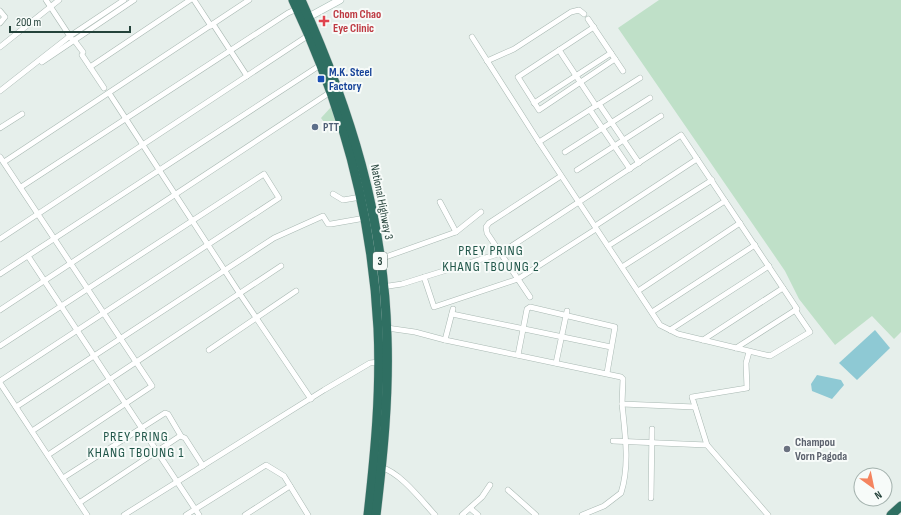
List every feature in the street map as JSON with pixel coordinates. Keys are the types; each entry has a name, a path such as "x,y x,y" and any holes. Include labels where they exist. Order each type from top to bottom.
{"highway":[{"name":"National Highway 3","path":"293,0 301,5 306,19 336,81 355,137 370,195 380,259 377,430 368,515"},
{"name":"National Highway 3","path":"306,19 309,35 322,64 348,140 387,328 386,423 376,515"},
{"path":"891,515 901,506"}],"street":[{"path":"46,0 73,38 104,88"},
{"path":"0,47 59,0"},
{"path":"0,91 124,0"},
{"path":"73,38 134,0"},
{"path":"90,66 190,0"},
{"path":"194,0 247,76"},
{"path":"4,162 249,0"},
{"path":"306,19 340,0"},
{"path":"21,187 301,5"},
{"path":"488,61 514,49 572,12 579,10 584,14"},
{"path":"0,11 4,17 0,23"},
{"path":"588,19 623,71"},
{"path":"594,27 518,77 534,103 539,110 615,60"},
{"path":"0,239 309,35"},
{"path":"379,287 402,284 424,276 501,254 578,201 682,135 797,309 795,310 810,332 771,356 678,334 660,325 652,312 578,201 561,176 472,37"},
{"path":"559,50 581,82 612,122 639,163"},
{"path":"534,103 611,53"},
{"path":"0,274 322,64"},
{"path":"539,142 640,78"},
{"path":"0,310 332,91"},
{"path":"109,93 224,270 311,398"},
{"path":"565,152 650,98"},
{"path":"590,110 630,169"},
{"path":"0,128 22,114"},
{"path":"577,170 661,116"},
{"path":"0,157 152,386 48,455"},
{"path":"424,276 434,307 518,279 697,159"},
{"path":"0,346 264,174 279,198 0,382 87,515"},
{"path":"530,297 487,233 486,228 489,223 561,176"},
{"path":"608,246 712,180"},
{"path":"333,194 343,200 361,197"},
{"path":"622,267 725,201"},
{"path":"440,202 456,232"},
{"path":"380,259 456,232 481,212"},
{"path":"16,408 274,238 323,216 328,224 365,218"},
{"path":"638,291 740,223"},
{"path":"652,312 755,245"},
{"path":"28,256 199,515"},
{"path":"32,431 281,266"},
{"path":"670,330 769,266"},
{"path":"703,340 783,288"},
{"path":"209,350 296,291"},
{"path":"518,355 528,307 566,313 615,327 607,374"},
{"path":"736,348 795,310"},
{"path":"445,340 452,311 611,347"},
{"path":"556,363 566,313"},
{"path":"387,328 415,332 445,340 623,378 622,404 626,442 625,473 621,494 597,513 582,515"},
{"path":"749,352 746,363 747,388 692,397 707,445 768,515"},
{"path":"124,515 311,398 370,363 379,362"},
{"path":"622,404 695,407"},
{"path":"63,478 167,413 181,436 186,440 204,466"},
{"path":"651,498 652,429"},
{"path":"79,502 181,436"},
{"path":"613,441 707,445"},
{"path":"186,515 266,465 284,476 308,515"},
{"path":"382,468 388,469 404,482 435,515"},
{"path":"245,515 290,486"},
{"path":"462,515 482,497 490,486"},
{"path":"508,490 536,515"},
{"path":"470,508 478,515"}],"green space":[{"path":"659,0 901,0 901,332 894,339 872,316 835,345 799,299 785,271 618,28"},
{"path":"332,106 338,127 326,125 321,118"}],"water":[{"path":"875,330 890,348 857,380 839,363"},
{"path":"817,375 841,380 844,385 832,399 812,391 811,384"}],"place":[{"name":"Chom Chao Eye Clinic","path":"324,21"},
{"name":"M.K. Steel Factory","path":"321,79"},
{"name":"PTT","path":"315,127"},
{"name":"Champou Vorn Pagoda","path":"787,449"}],"district":[{"name":"PREY PRING KHANG TBOUNG 2","path":"491,258"},
{"name":"PREY PRING KHANG TBOUNG 1","path":"136,444"}]}
